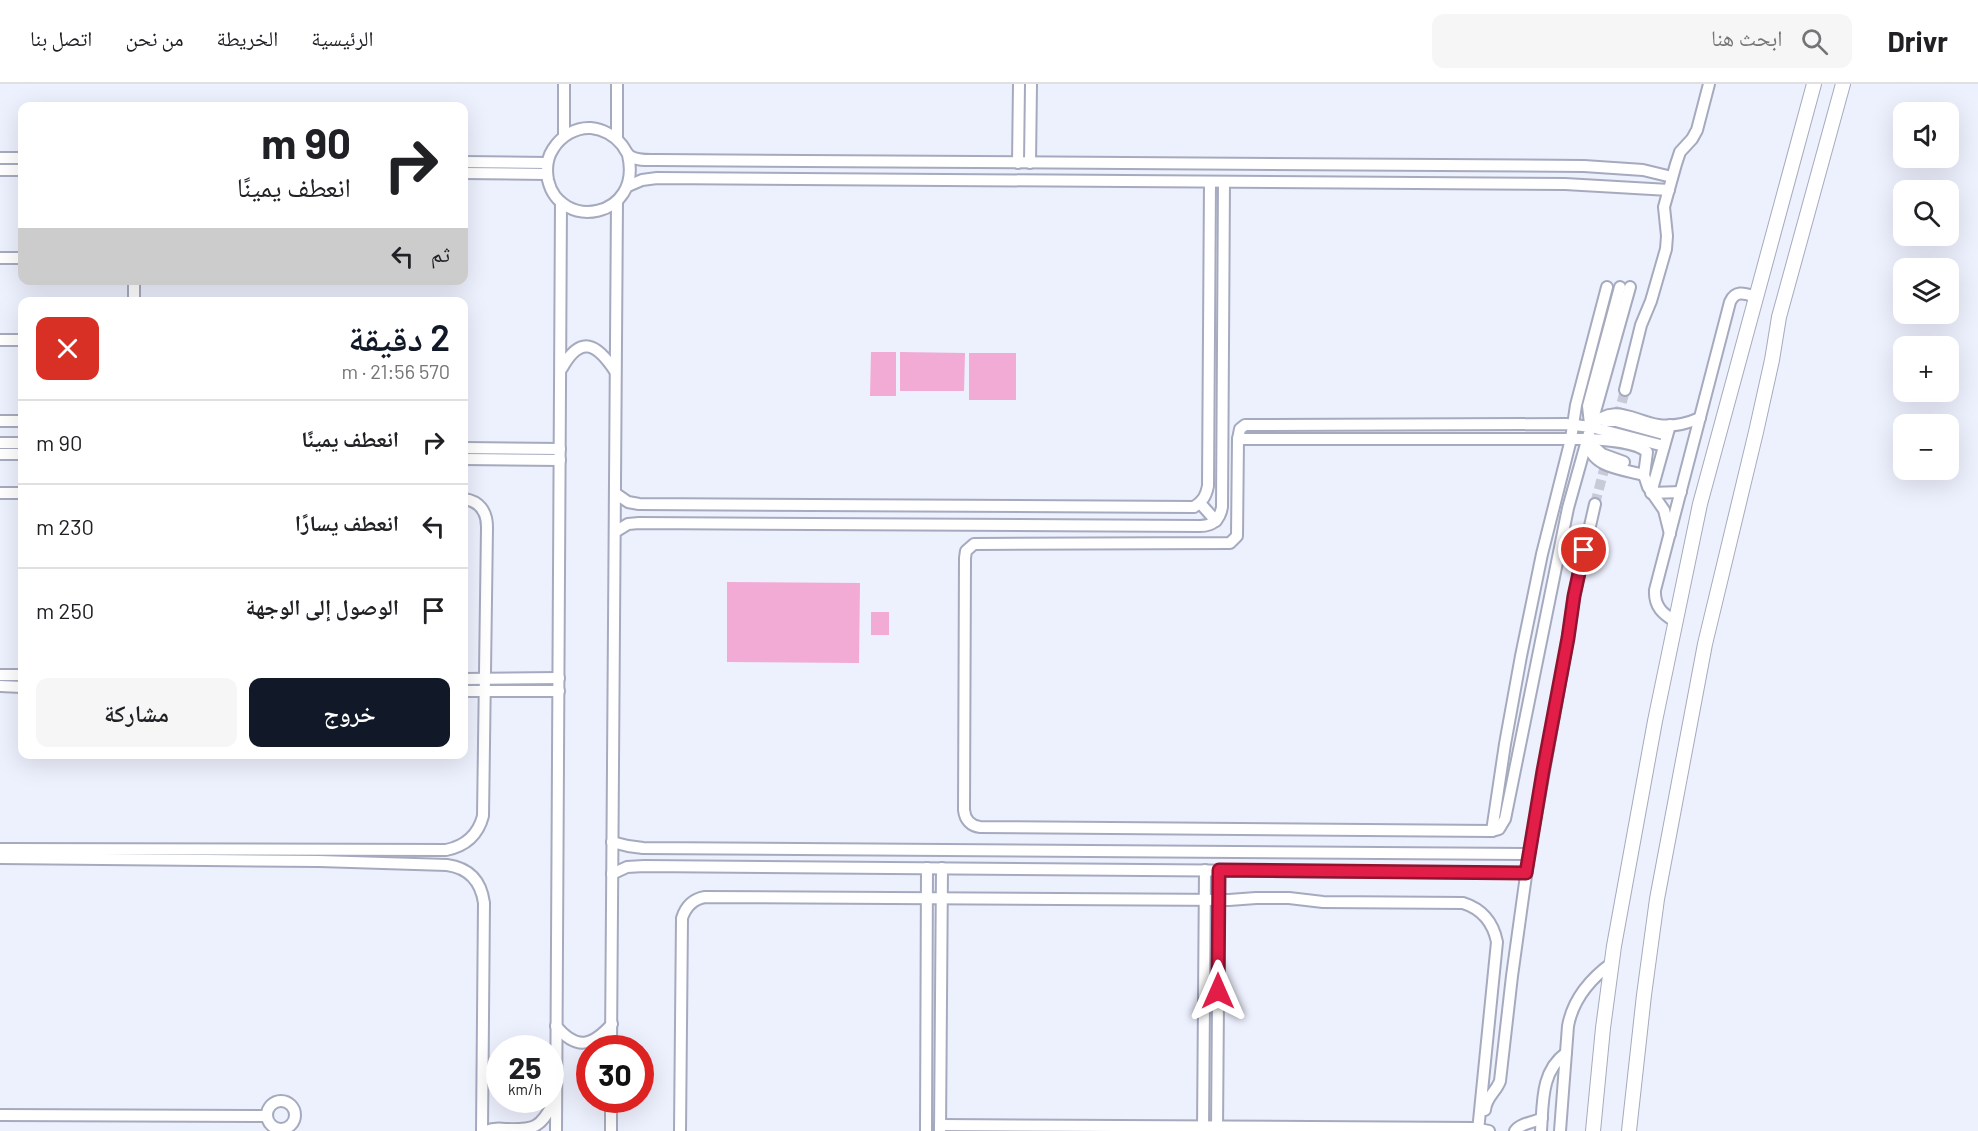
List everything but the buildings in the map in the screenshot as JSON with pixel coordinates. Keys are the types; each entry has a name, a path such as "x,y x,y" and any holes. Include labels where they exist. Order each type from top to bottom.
{"main road":[{"path":"1593,1131 1612,963 1638,813 1700,504 1814,84"},
{"path":"1629,1131 1657,899 1700,667 1767,383 1779,317 1843,84"}],"street":[{"path":"564,84 564,136"},
{"path":"617,84 617,139"},
{"path":"1018,163 1019,84"},
{"path":"1030,163 1031,84"},
{"path":"1624,390 1641,325 1651,301 1666,249 1664,213 1672,177 1680,152 1697,130 1709,84"},
{"path":"591,128 605,131 617,139 628,155 631,176 628,186 617,202 595,212 583,212 561,202 549,184 547,168 556,144 564,136 577,130 591,128"},
{"path":"628,155 644,160 1600,167 1643,170 1672,177"},
{"path":"0,158 18,158"},
{"path":"781,161 781,180"},
{"path":"468,162 547,168"},
{"path":"1143,163 1143,182"},
{"path":"1335,165 1335,183"},
{"path":"1600,167 1600,186"},
{"path":"468,173 547,168"},
{"path":"0,170 18,170"},
{"path":"628,186 650,179 1335,183 1600,186 1669,190"},
{"path":"615,493 623,500 639,504 1194,507 1206,495 1208,486 1210,182"},
{"path":"615,532 633,523 1206,526 1215,521 1222,507 1224,182"},
{"path":"556,1035 561,202"},
{"path":"612,1035 617,202"},
{"path":"0,258 18,258"},
{"path":"1492,831 1505,744 1535,588 1571,440 1576,405 1607,287"},
{"path":"1625,287 1591,427 1565,520 1560,555 1520,749 1504,823 1499,829 1492,831 980,827 972,825 966,818 964,810 965,558 968,548 974,544 1230,543 1237,536 1238,439 1240,429 1248,424 1574,425 1591,427 1667,435 1685,423 1700,418"},
{"path":"1676,622 1660,611 1654,595 1731,299 1739,293 1756,297"},
{"path":"0,340 18,340"},
{"path":"561,371 574,350 587,346 600,351 616,371"},
{"path":"1591,427 1604,417 1615,414 1650,423 1667,435"},
{"path":"0,421 18,421"},
{"path":"1651,493 1667,435"},
{"path":"1238,439 1587,439 1620,442 1644,449 1647,454 1644,471 1651,493 1664,510 1670,534"},
{"path":"1587,439 1589,449 1597,460 1606,465 1644,471"},
{"path":"0,443 18,443"},
{"path":"468,448 560,455"},
{"path":"0,454 18,454"},
{"path":"468,459 560,455"},
{"path":"1564,467 1578,472"},
{"path":"1651,493 1681,492"},
{"path":"0,493 18,493"},
{"path":"0,849 446,850 471,839 477,832 483,816 487,520 483,509 468,501"},
{"path":"1200,503 1215,521"},
{"path":"1482,1130 1485,1104 1500,1081 1529,854 1574,596 1595,504"},
{"path":"739,523 740,505"},
{"path":"1156,507 1156,526"},
{"path":"0,675 18,675"},
{"path":"468,679 559,678"},
{"path":"0,687 18,687"},
{"path":"468,691 559,691"},
{"path":"1505,744 1520,749"},
{"path":"612,842 635,847 782,849 1529,854"},
{"path":"782,849 782,867"},
{"path":"1056,850 1057,868"},
{"path":"1375,852 1376,871"},
{"path":"0,858 319,861 447,866 466,871 479,884 483,894 484,1131 494,1128 529,1129 538,1125 548,1113"},
{"path":"612,874 627,867 644,866 1526,873"},
{"path":"926,1131 927,868"},
{"path":"942,868 940,1128 1482,1130"},
{"path":"1203,1129 1205,870"},
{"path":"1217,1129 1219,870"},
{"path":"680,1131 681,921 689,905 705,897 1205,900 1289,898 1323,902 1456,902 1469,905 1481,912 1493,928 1498,948 1482,1130"},
{"path":"1560,1131 1568,1026 1574,1006 1588,984 1612,963"},
{"path":"556,1026 569,1040 582,1043 594,1040 612,1024"},
{"path":"1541,1131 1546,1079 1556,1061 1566,1053"},
{"path":"275,1102 288,1103 294,1114 293,1128 276,1128 269,1123 267,1116 269,1108 275,1102"},
{"path":"556,1113 556,1131"},
{"path":"611,1113 611,1131"},
{"path":"0,1115 267,1116"},
{"path":"1515,1131 1520,1126 1534,1123 1542,1118"}],"shaded area":[{"path":"871,352 896,352 896,396 870,396"},
{"path":"900,352 965,353 964,391 900,391"},
{"path":"969,353 1016,353 1016,400 969,400"},
{"path":"727,582 860,583 859,663 727,662"},
{"path":"871,612 889,612 889,635 871,635"}],"tunnel":[{"path":"1595,504 1625,390"}],"route":[{"path":"1218,991 1219,870 1526,873 1571,612 1584,550"}]}
